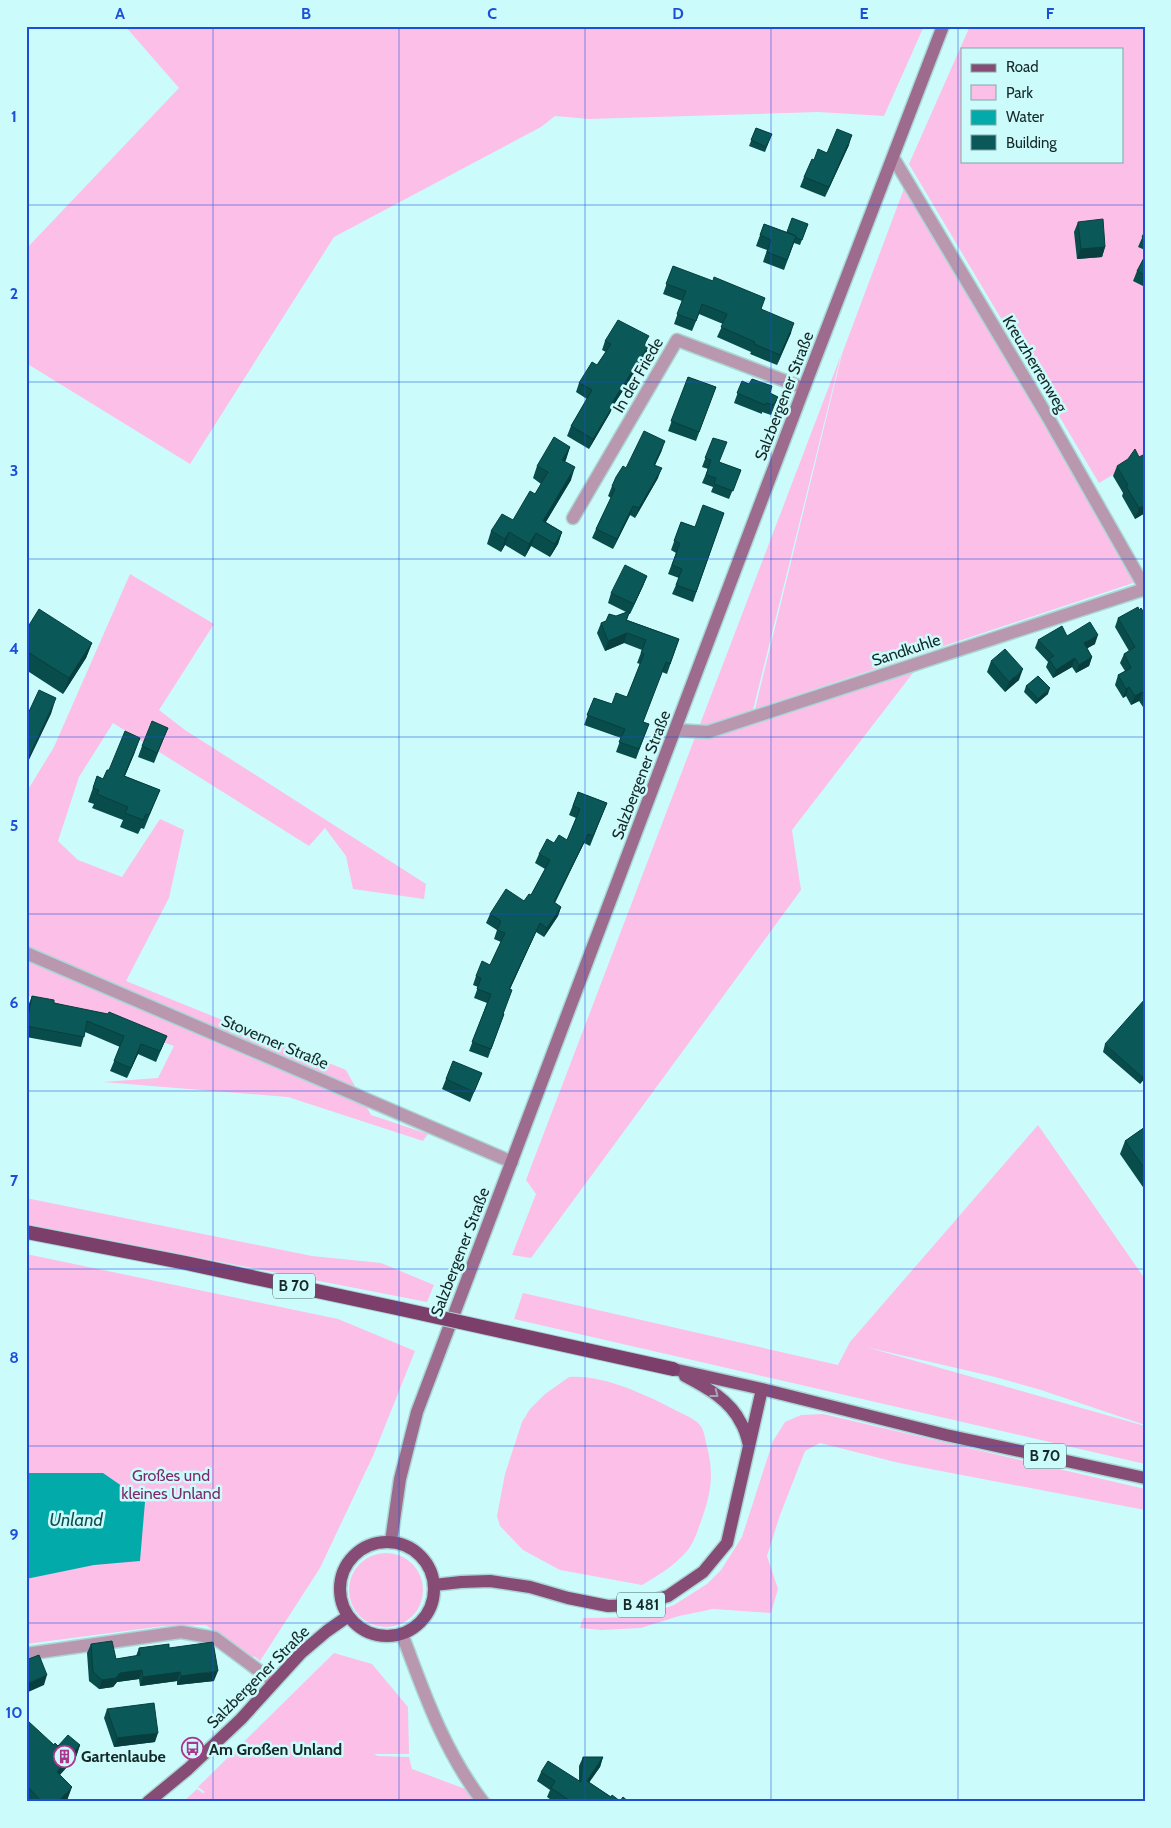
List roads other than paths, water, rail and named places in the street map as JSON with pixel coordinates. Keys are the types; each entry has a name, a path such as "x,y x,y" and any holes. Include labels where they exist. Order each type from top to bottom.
{"highway":[{"name":"B 70","path":"26,1232 196,1265 673,1369"}],"main road":[{"name":"Salzbergener Straße","path":"391,1542 400,1479 417,1412 804,388 894,158 943,26"},
{"name":"B 70","path":"673,1369 946,1435 1145,1478"},
{"name":"B 70","path":"673,1369 706,1387 733,1410 742,1423 749,1445"},
{"name":"B 481","path":"434,1585 490,1581 530,1586 568,1598 608,1606 639,1605 668,1596 704,1572 727,1543 762,1389"},
{"path":"391,1542 404,1544 415,1551 425,1560 431,1572 434,1585 432,1604 423,1620 414,1629 390,1637 372,1634 356,1626 347,1616 340,1600 339,1582 345,1565 357,1552 373,1543 391,1542"},
{"name":"Salzbergener Straße","path":"148,1802 207,1752 241,1719 301,1653 347,1616"}],"street":[{"name":"Kreuzherrenweg","path":"894,158 1049,419 1145,589"},
{"name":"In der Friede","path":"573,518 676,340 804,388"},
{"name":"Sandkuhle","path":"675,730 708,732 1145,589"},
{"name":"Stoverner Straße","path":"26,952 512,1162"},
{"path":"26,1654 181,1632 215,1638 274,1682"},
{"path":"402,1634 434,1720 455,1761 483,1802"}],"water":[{"name":"Unland","path":"26,1473 103,1473 145,1502 140,1561 94,1565 26,1579"}],"place":[{"name":"Am Großen Unland","path":"193,1749"},
{"name":"Gartenlaube","path":"65,1756"}],"park label":[{"name":"Großes und kleines Unland","path":"171,1484"}]}
